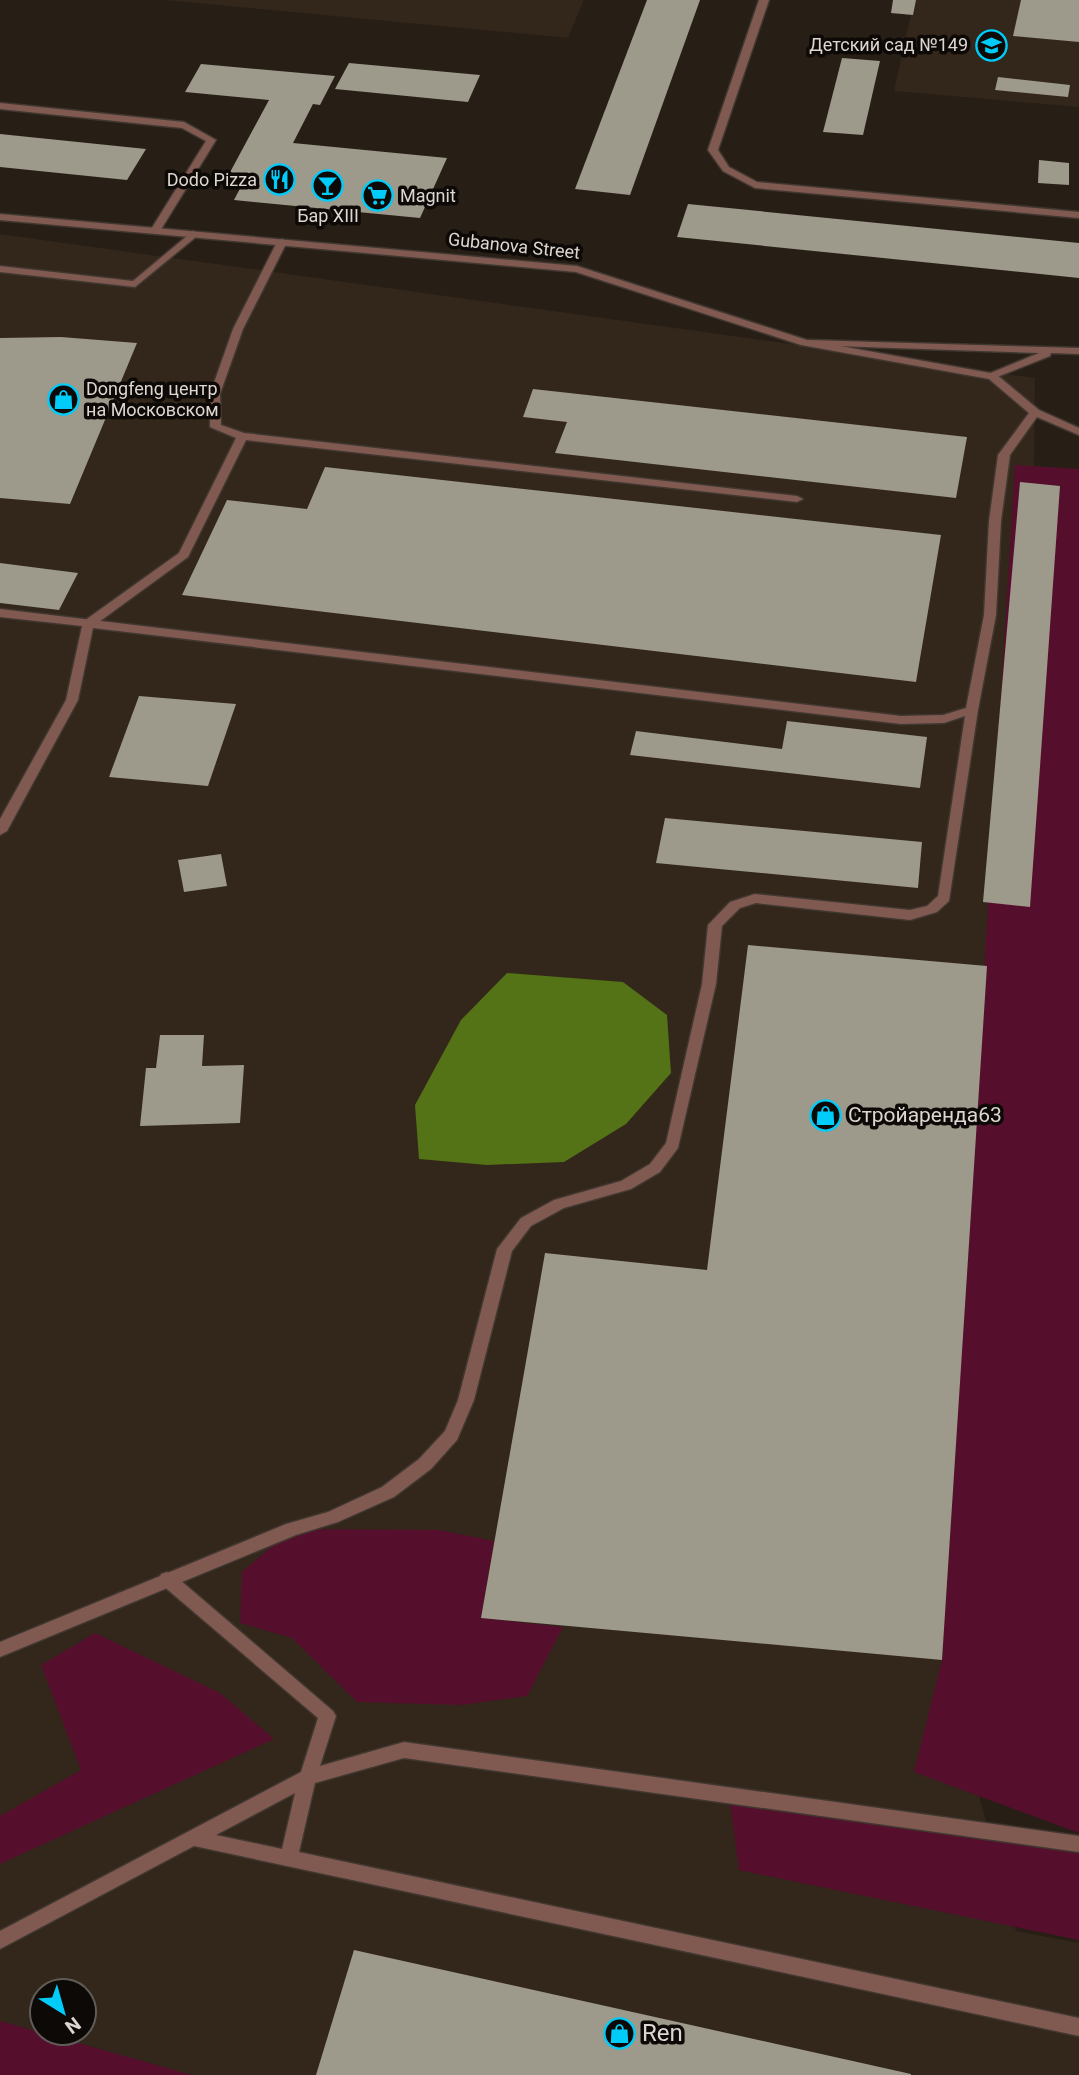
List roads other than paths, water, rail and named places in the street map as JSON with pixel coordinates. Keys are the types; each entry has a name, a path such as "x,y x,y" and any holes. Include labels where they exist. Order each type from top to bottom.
{"street":[{"path":"764,0 713,150 726,169 755,185 1079,215"},
{"path":"0,106 184,125 211,140 155,231"},
{"name":"Gubanova Street","path":"0,217 577,269 804,343 992,376 1035,412 1079,432"},
{"path":"0,269 135,284 193,234"},
{"path":"282,242 237,329 215,394 216,427 242,436 797,499"},
{"path":"804,343 1079,351"},
{"path":"992,376 1052,352"},
{"path":"0,1650 167,1579 292,1529 332,1517 388,1492 425,1464 451,1435 466,1400 505,1249 526,1222 559,1204 626,1185 654,1168 673,1144 709,984 715,925 735,905 755,898 910,915 932,909 944,898 972,710 990,615 995,521 1004,455 1035,412"},
{"path":"0,831 72,700 88,624 184,555 242,436"},
{"path":"0,613 901,720 944,719 972,710"},
{"path":"167,1579 327,1716 288,1859"},
{"path":"0,1940 309,1777 404,1751 1079,1844"},
{"path":"193,1839 1079,2027"}],"place":[{"name":"Детский сад №149","path":"991,45"},
{"name":"Dodo Pizza","path":"280,180"},
{"name":"Бар XIII","path":"328,185"},
{"name":"Magnit","path":"377,196"},
{"name":"Dongfeng центр на Московском","path":"63,399"},
{"name":"Стройаренда63","path":"825,1115"},
{"name":"Ren","path":"619,2033"}]}
